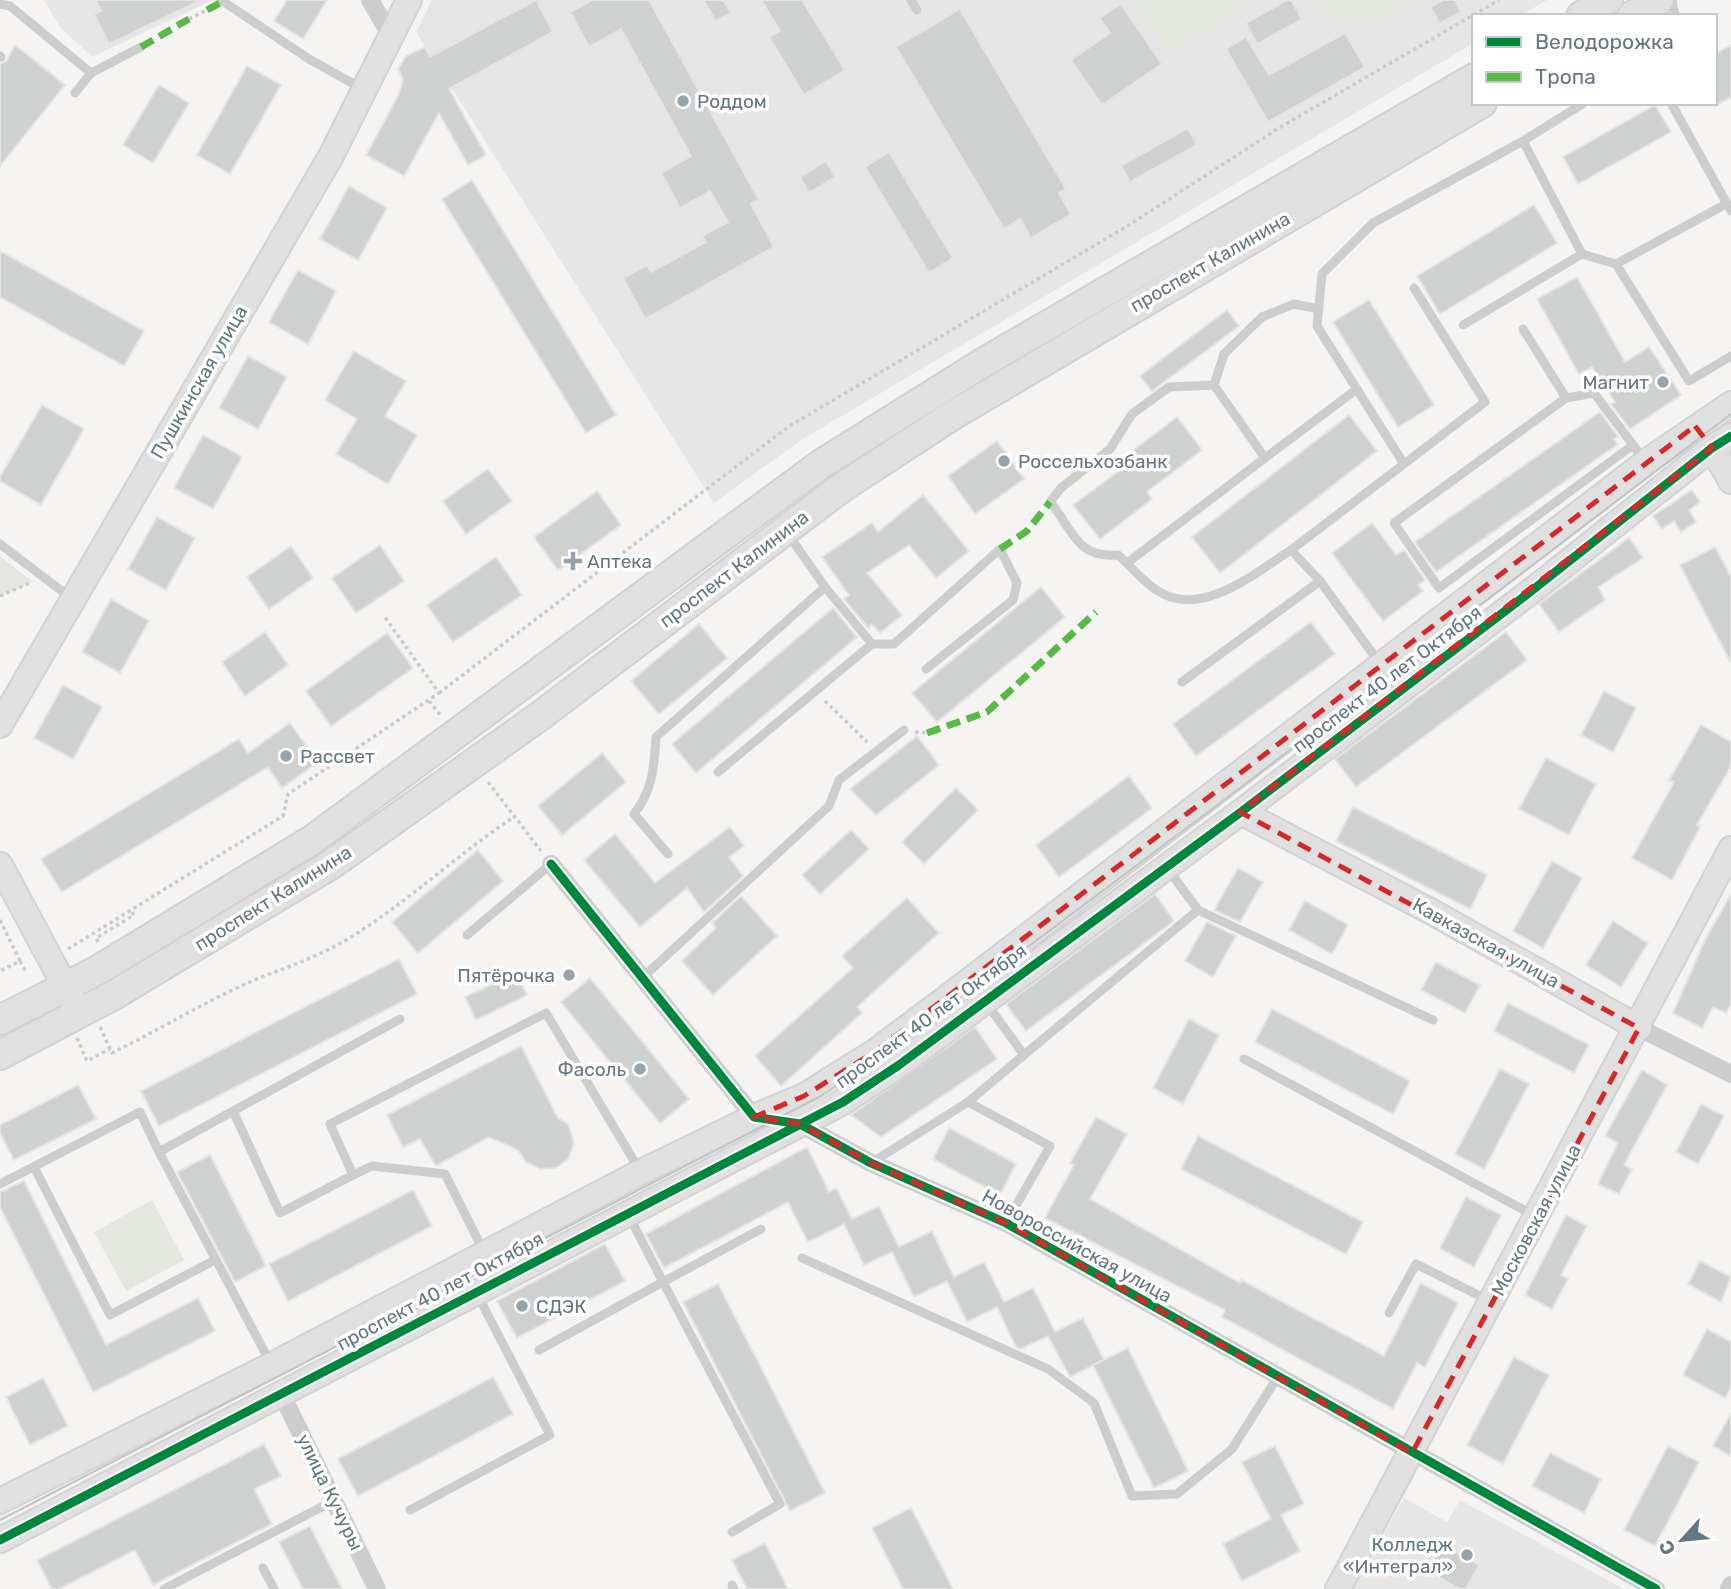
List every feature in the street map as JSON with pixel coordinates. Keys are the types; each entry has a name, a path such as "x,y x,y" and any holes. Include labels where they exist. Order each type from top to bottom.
{"main road":[{"path":"1584,14 1608,0"},
{"path":"1635,14 1659,0"},
{"name":"проспект Калинина","path":"0,1020 66,986 312,840 821,464 984,362 1472,79"},
{"name":"проспект Калинина","path":"0,1055 79,1013 332,864 540,716 844,486 999,387 1479,105"}],"street":[{"path":"370,0 391,36"},
{"name":"Пушкинская улица","path":"0,724 331,156 409,0"},
{"name":"проспект 40 лет Октября","path":"0,1501 272,1365 641,1172 754,1117 804,1097 876,1051 1382,666 1639,454 1695,426 1731,404"},
{"path":"1695,426 1721,442 1731,481"},
{"name":"проспект 40 лет Октября","path":"0,1539 843,1102 899,1065 1241,812 1530,592 1721,442"},
{"name":"Кавказская улица","path":"1241,812 1432,912 1639,1028 1731,1074"},
{"name":"Московская улица","path":"1338,1589 1639,1028 1731,849"},
{"path":"0,864 79,1013"},
{"path":"551,864 754,1117"},
{"name":"Новороссийская улица","path":"754,1117 800,1124 871,1163 1006,1223 1656,1589"},
{"name":"улица Кучуры","path":"282,1395 377,1589"}],"lane":[{"path":"221,0 309,59 363,89"},
{"path":"911,0 917,10"},
{"path":"0,4 10,6 92,72"},
{"path":"75,93 92,72 141,47"},
{"path":"1404,464 1317,326 1322,274 1373,223 1523,141 1581,105"},
{"path":"1616,264 1729,207 1672,105"},
{"path":"1523,141 1582,254 1616,264 1689,381 1731,356"},
{"path":"1463,325 1582,254"},
{"path":"1214,385 1169,387 1132,414 1110,449 1061,488 1050,502 1086,550 1101,556 1118,555 1158,592 1183,600 1221,592 1290,550 1485,402 1415,288"},
{"path":"1214,385 1224,354 1262,317 1294,304 1319,309"},
{"path":"1523,329 1566,398"},
{"path":"1214,385 1265,458"},
{"path":"1127,563 1357,389"},
{"path":"1594,393 1639,454 1439,588 1394,523 1566,398 1594,393"},
{"path":"785,530 825,587 872,644"},
{"path":"0,544 72,599"},
{"path":"718,772 872,644 894,643 1000,549 1017,583 1013,600 926,669"},
{"path":"1290,550 1320,581 1382,666"},
{"path":"1182,682 1320,581"},
{"path":"668,854 634,814 647,798 654,773 656,737 825,587"},
{"path":"642,978 830,806 838,780 904,730"},
{"path":"467,935 551,864"},
{"path":"1166,866 1198,910 1433,1020"},
{"path":"871,1163 968,1102 1198,910"},
{"path":"984,1000 1024,1055"},
{"path":"353,1175 330,1124 546,1013 641,1172"},
{"path":"159,1152 400,1019"},
{"path":"1244,1059 1537,1216"},
{"path":"968,1102 1050,1146 1006,1223"},
{"path":"0,1184 140,1111 215,1260 272,1365"},
{"path":"234,1113 280,1213 372,1166 445,1174 484,1252"},
{"path":"34,1167 110,1315 215,1260"},
{"path":"627,1212 780,1504 732,1532"},
{"path":"539,1350 761,1229"},
{"path":"802,1258 1048,1369 1094,1402 1132,1496 1177,1494 1232,1449 1277,1378"},
{"path":"1389,1313 1416,1264 1492,1303"},
{"path":"410,1510 550,1435 477,1292"},
{"path":"164,1589 335,1500"},
{"path":"263,1568 274,1589"}],"path":[{"path":"1475,14 1499,0"},
{"path":"189,19 207,10"},
{"path":"76,945 283,816 288,794 429,701 788,427 1129,225 1279,128 1472,16"},
{"path":"0,596 33,582"},
{"path":"384,616 439,693"},
{"path":"815,691 876,751"},
{"path":"429,701 438,712"},
{"path":"481,773 551,864"},
{"path":"110,1049 87,1061 76,1037 99,1025 112,1053 258,979 296,965 350,938 399,905 476,841 514,817"},
{"path":"100,946 96,938 134,915 131,911"},
{"path":"0,920 26,972"},
{"path":"0,971 20,961"}],"highlighted area":[{"path":"1695,426 1712,448 1240,812 1639,1028 1412,1453 1006,1223 871,1163 800,1124 754,1117 804,1096 876,1051"}],"shaded area":[{"path":"44,0 213,0 92,57 61,28"},
{"path":"432,0 1547,0 1523,14 1472,14 1472,44 801,440 714,503 416,32"},
{"path":"1130,0 1263,0 1170,55"},
{"path":"1311,0 1424,0 1380,28 1327,24"},
{"path":"0,556 33,582 0,596"},
{"path":"152,1200 184,1260 126,1291 94,1232"},
{"name":"Колледж «Интеграл»","path":"1404,1498 1447,1522 1460,1500 1624,1589 1353,1589"}],"building":[{"path":"96,0 201,0 109,44 94,14 101,11"},
{"path":"287,0 327,0 303,39 274,21"},
{"path":"536,0 553,32 449,89 486,155 468,165 439,113 404,176 366,155 398,96 403,80 398,69 406,56 425,47 430,57"},
{"name":"Роддом","path":"592,0 649,0 759,200 751,204 774,247 645,319 623,278 647,265 651,272 706,242 702,236 728,222 710,191 680,208 661,173 691,156 621,29 589,47 570,12"},
{"path":"703,0 723,0 731,13 716,21"},
{"path":"761,0 802,0 845,70 804,95 769,37 780,31"},
{"path":"1291,0 1302,19 1257,44 1246,23"},
{"path":"1443,0 1455,0 1461,12 1440,23 1430,7"},
{"path":"1121,4 1162,64 1102,105 1071,60 1110,33 1100,18"},
{"path":"960,9 1066,189 1059,193 1071,214 1031,238 1020,219 1004,229 896,47"},
{"path":"1345,33 1365,67 1268,122 1226,49 1246,37 1269,75"},
{"path":"15,45 65,85 0,166 0,64 6,61"},
{"path":"1731,45 1731,97 1717,105 1717,53"},
{"path":"247,66 281,85 230,174 197,155"},
{"path":"159,85 189,103 153,163 123,145"},
{"path":"1655,105 1671,132 1578,184 1563,157"},
{"path":"1188,128 1197,145 1130,182 1121,166"},
{"path":"889,152 953,258 929,273 865,167"},
{"path":"826,161 835,177 809,193 800,177"},
{"path":"472,180 616,415 586,433 442,199"},
{"path":"349,186 387,208 358,260 320,239"},
{"path":"1534,205 1557,243 1440,314 1417,276"},
{"path":"0,251 144,331 124,366 0,297"},
{"path":"298,270 336,291 308,344 269,322"},
{"path":"1577,277 1625,362 1649,347 1681,395 1630,429 1611,404 1615,402 1592,367 1579,374 1537,299"},
{"path":"1369,300 1434,405 1398,427 1333,322"},
{"path":"1227,310 1239,326 1152,391 1140,376"},
{"path":"354,351 406,381 385,416 417,435 388,484 336,454 357,419 325,400"},
{"path":"248,356 287,377 258,429 219,408"},
{"path":"42,405 84,429 41,505 0,481 0,477"},
{"path":"1600,412 1618,437 1614,439 1618,444 1436,572 1415,542"},
{"path":"1349,415 1377,451 1220,573 1192,537"},
{"path":"1177,417 1202,450 1147,492 1152,499 1100,539 1073,505 1131,462 1126,456"},
{"path":"203,435 242,457 213,509 174,488"},
{"path":"997,441 1024,479 975,514 948,476"},
{"path":"488,469 512,501 466,534 443,501"},
{"path":"1692,490 1700,502 1689,510 1696,522 1681,532 1674,521 1662,529 1653,516"},
{"path":"597,491 621,525 558,570 534,537"},
{"path":"923,495 969,551 936,578 909,545 867,573 902,615 880,633 872,624 868,628 844,599 849,595 822,557 872,523 878,532"},
{"path":"157,517 195,538 166,590 128,569"},
{"path":"1372,523 1396,555 1404,550 1425,580 1418,585 1423,591 1383,621 1332,553"},
{"path":"1629,538 1643,558 1598,587 1605,600 1559,632 1539,604"},
{"path":"380,545 404,581 356,613 332,578"},
{"path":"291,546 313,578 269,609 247,577"},
{"path":"1715,547 1731,577 1731,663 1680,565"},
{"path":"496,557 522,595 453,642 427,605"},
{"path":"1041,587 1065,617 937,722 912,693"},
{"path":"111,599 149,621 120,673 82,652"},
{"path":"833,608 857,637 696,773 672,744"},
{"path":"1311,622 1335,654 1196,756 1173,724"},
{"path":"699,624 727,658 659,714 631,681"},
{"path":"265,632 288,665 245,696 222,662"},
{"path":"1506,632 1527,660 1356,787 1335,759"},
{"path":"387,633 413,668 331,726 306,691"},
{"path":"63,685 102,707 73,759 34,738"},
{"path":"1604,691 1636,708 1613,752 1581,735"},
{"path":"290,723 318,762 282,788 268,767 62,892 41,859 239,739 248,753"},
{"path":"1701,725 1731,742 1731,766 1697,825 1700,827 1672,880 1632,858 1674,782 1669,780"},
{"path":"917,736 939,765 876,815 850,789"},
{"path":"602,753 626,782 562,835 538,806"},
{"path":"1546,758 1596,784 1569,835 1519,809"},
{"path":"1129,776 1152,808 1059,877 1036,845"},
{"path":"956,788 978,810 924,864 902,842"},
{"path":"1353,807 1487,875 1470,909 1336,841"},
{"path":"730,827 744,846 729,857 743,876 704,912 687,888 640,927 584,860 615,834 655,883"},
{"path":"851,830 869,849 820,894 802,875"},
{"path":"478,850 503,881 418,953 392,922"},
{"path":"1552,861 1582,878 1543,948 1513,931"},
{"path":"1238,868 1263,882 1240,922 1214,910"},
{"path":"1155,894 1174,921 1026,1031 1006,1004"},
{"path":"1731,894 1731,1004 1726,1013 1713,1007 1702,1028 1673,1013 1705,940"},
{"path":"741,896 777,936 713,995 682,961 716,928 712,923"},
{"path":"907,898 939,933 857,1007 862,1013 781,1086 755,1056 853,968 842,956"},
{"path":"1305,901 1348,925 1332,954 1289,930"},
{"path":"1613,921 1648,943 1621,987 1586,965"},
{"path":"1207,922 1236,936 1213,977 1185,961"},
{"path":"399,959 417,994 159,1126 141,1091"},
{"path":"1436,962 1480,985 1465,1013 1421,990"},
{"path":"516,973 527,995 476,1020 465,997"},
{"path":"590,978 689,1099 660,1123 561,1002"},
{"path":"1508,1003 1589,1045 1574,1073 1494,1031"},
{"path":"1272,1009 1410,1081 1393,1114 1255,1042"},
{"path":"1189,1019 1219,1035 1183,1104 1153,1088"},
{"path":"975,1027 997,1059 881,1137 851,1115"},
{"path":"521,1046 558,1118 568,1124 574,1143 568,1159 556,1168 540,1169 526,1162 518,1150 489,1137 436,1166 420,1139 403,1147 387,1115"},
{"path":"1500,1069 1529,1084 1484,1169 1455,1154"},
{"path":"1642,1070 1667,1085 1624,1165 1632,1169 1619,1194 1598,1184 1618,1143 1605,1136"},
{"path":"78,1085 96,1119 14,1160 0,1133 0,1125"},
{"path":"1701,1104 1724,1116 1698,1164 1676,1152"},
{"path":"1096,1117 1127,1134 1090,1199 1240,1283 1241,1280 1384,1356 1421,1283 1458,1303 1425,1367 1417,1363 1393,1409 1222,1317 1225,1310 1045,1218 1074,1165 1070,1163"},
{"path":"949,1128 1016,1164 1000,1195 933,1159"},
{"path":"1198,1136 1363,1222 1346,1254 1181,1169"},
{"path":"807,1147 829,1192 836,1188 852,1219 879,1206 899,1247 932,1231 954,1277 984,1262 1004,1302 1033,1288 1055,1332 1083,1318 1104,1360 1070,1377 1048,1336 1021,1349 1016,1347 997,1307 967,1322 947,1281 914,1297 892,1252 864,1265 844,1224 808,1242 788,1202 664,1268 646,1234"},
{"path":"210,1155 266,1266 235,1282 177,1172"},
{"path":"24,1181 106,1345 198,1298 215,1331 93,1392 0,1207 0,1192"},
{"path":"413,1190 432,1226 288,1301 269,1264"},
{"path":"1466,1197 1501,1215 1474,1267 1440,1248"},
{"path":"1566,1215 1587,1226 1561,1275 1568,1279 1552,1309 1525,1295"},
{"path":"605,1244 625,1281 517,1338 497,1301"},
{"path":"1700,1261 1731,1277 1721,1302 1688,1284"},
{"path":"718,1284 825,1493 790,1511 683,1302"},
{"path":"1707,1329 1731,1342 1731,1387 1725,1398 1683,1375"},
{"path":"1128,1348 1188,1471 1154,1488 1093,1365"},
{"path":"1514,1357 1549,1375 1503,1464 1467,1445"},
{"path":"493,1377 513,1414 358,1496 338,1459"},
{"path":"43,1378 68,1426 30,1445 6,1397"},
{"path":"1731,1413 1731,1456 1713,1446"},
{"path":"264,1444 281,1476 254,1489 272,1524 153,1585 135,1550 59,1589 52,1589 37,1560"},
{"path":"1275,1446 1304,1504 1281,1515 1300,1551 1242,1581 1223,1544 1271,1519 1242,1462"},
{"path":"1668,1446 1699,1462 1655,1546 1624,1530"},
{"path":"1550,1453 1601,1479 1584,1513 1532,1486"},
{"path":"911,1508 953,1589 903,1589 872,1528"},
{"path":"310,1526 342,1589 303,1589 279,1542"},
{"path":"765,1543 788,1589 747,1589 732,1560"},
{"path":"1443,1544 1479,1565 1466,1589 1459,1589 1428,1571"}],"tram line":[{"path":"0,1520 819,1097 886,1053 1220,803 1731,414"}],"marked path":[{"path":"207,10 222,2"},
{"path":"141,47 189,19"},
{"path":"1000,549 1027,531 1050,502"},
{"path":"927,733 987,712 1096,612"}],"cycle path":[{"path":"0,1540 843,1102 899,1065 1241,812 1731,436"},
{"path":"551,864 754,1117 800,1124 871,1163 1006,1223 1656,1589"}],"place":[{"name":"Роддом","path":"683,101"},
{"name":"Магнит","path":"1663,382"},
{"name":"Россельхозбанк","path":"1004,461"},
{"name":"Аптека","path":"573,561"},
{"name":"Рассвет","path":"286,756"},
{"name":"Пятёрочка","path":"569,975"},
{"name":"Фасоль","path":"640,1069"},
{"name":"СДЭК","path":"522,1306"},
{"name":"Колледж «Интеграл»","path":"1467,1555"}]}
